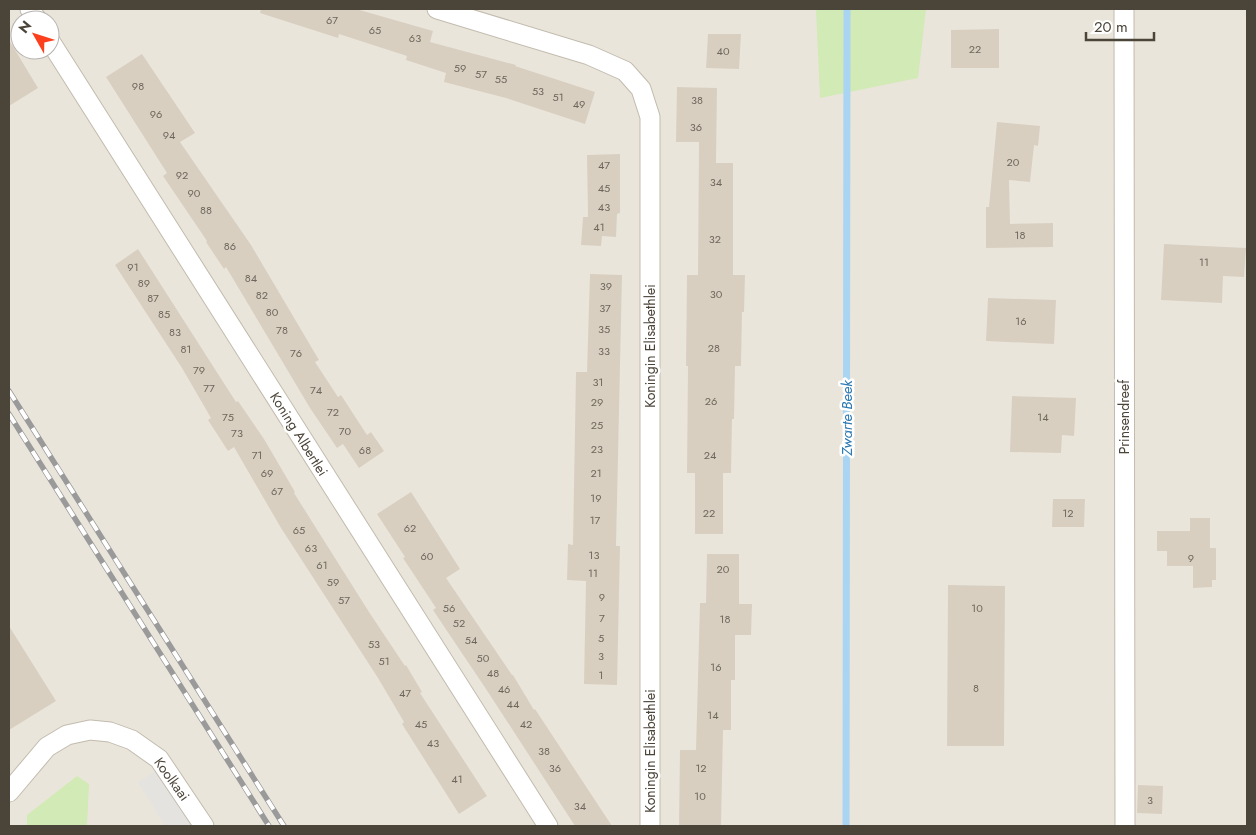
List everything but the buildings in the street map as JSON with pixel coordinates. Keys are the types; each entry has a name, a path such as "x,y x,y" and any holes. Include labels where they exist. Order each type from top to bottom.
{"street":[{"name":"Koningin Elisabethlei","path":"437,9 589,55 625,71 641,89 650,117 650,826"},
{"name":"Prinsendreef","path":"1124,9 1125,826"},
{"name":"Koning Albertlei","path":"60,58 548,826"},
{"name":"Koolkaai","path":"9,792 47,747 67,735 90,730 110,732 132,740 159,759 204,826"}],"shaded area":[{"path":"9,9 1247,9 1247,826 9,826"},
{"path":"157,770 192,826 165,826 138,782"}],"green space":[{"path":"816,9 926,9 918,78 820,98"},
{"path":"77,776 89,784 87,826 27,826 27,815"}],"waterway":[{"name":"Zwarte Beek","path":"846,826 847,9"}],"railway":[{"path":"9,391 284,826"},
{"path":"9,414 269,826"}]}
